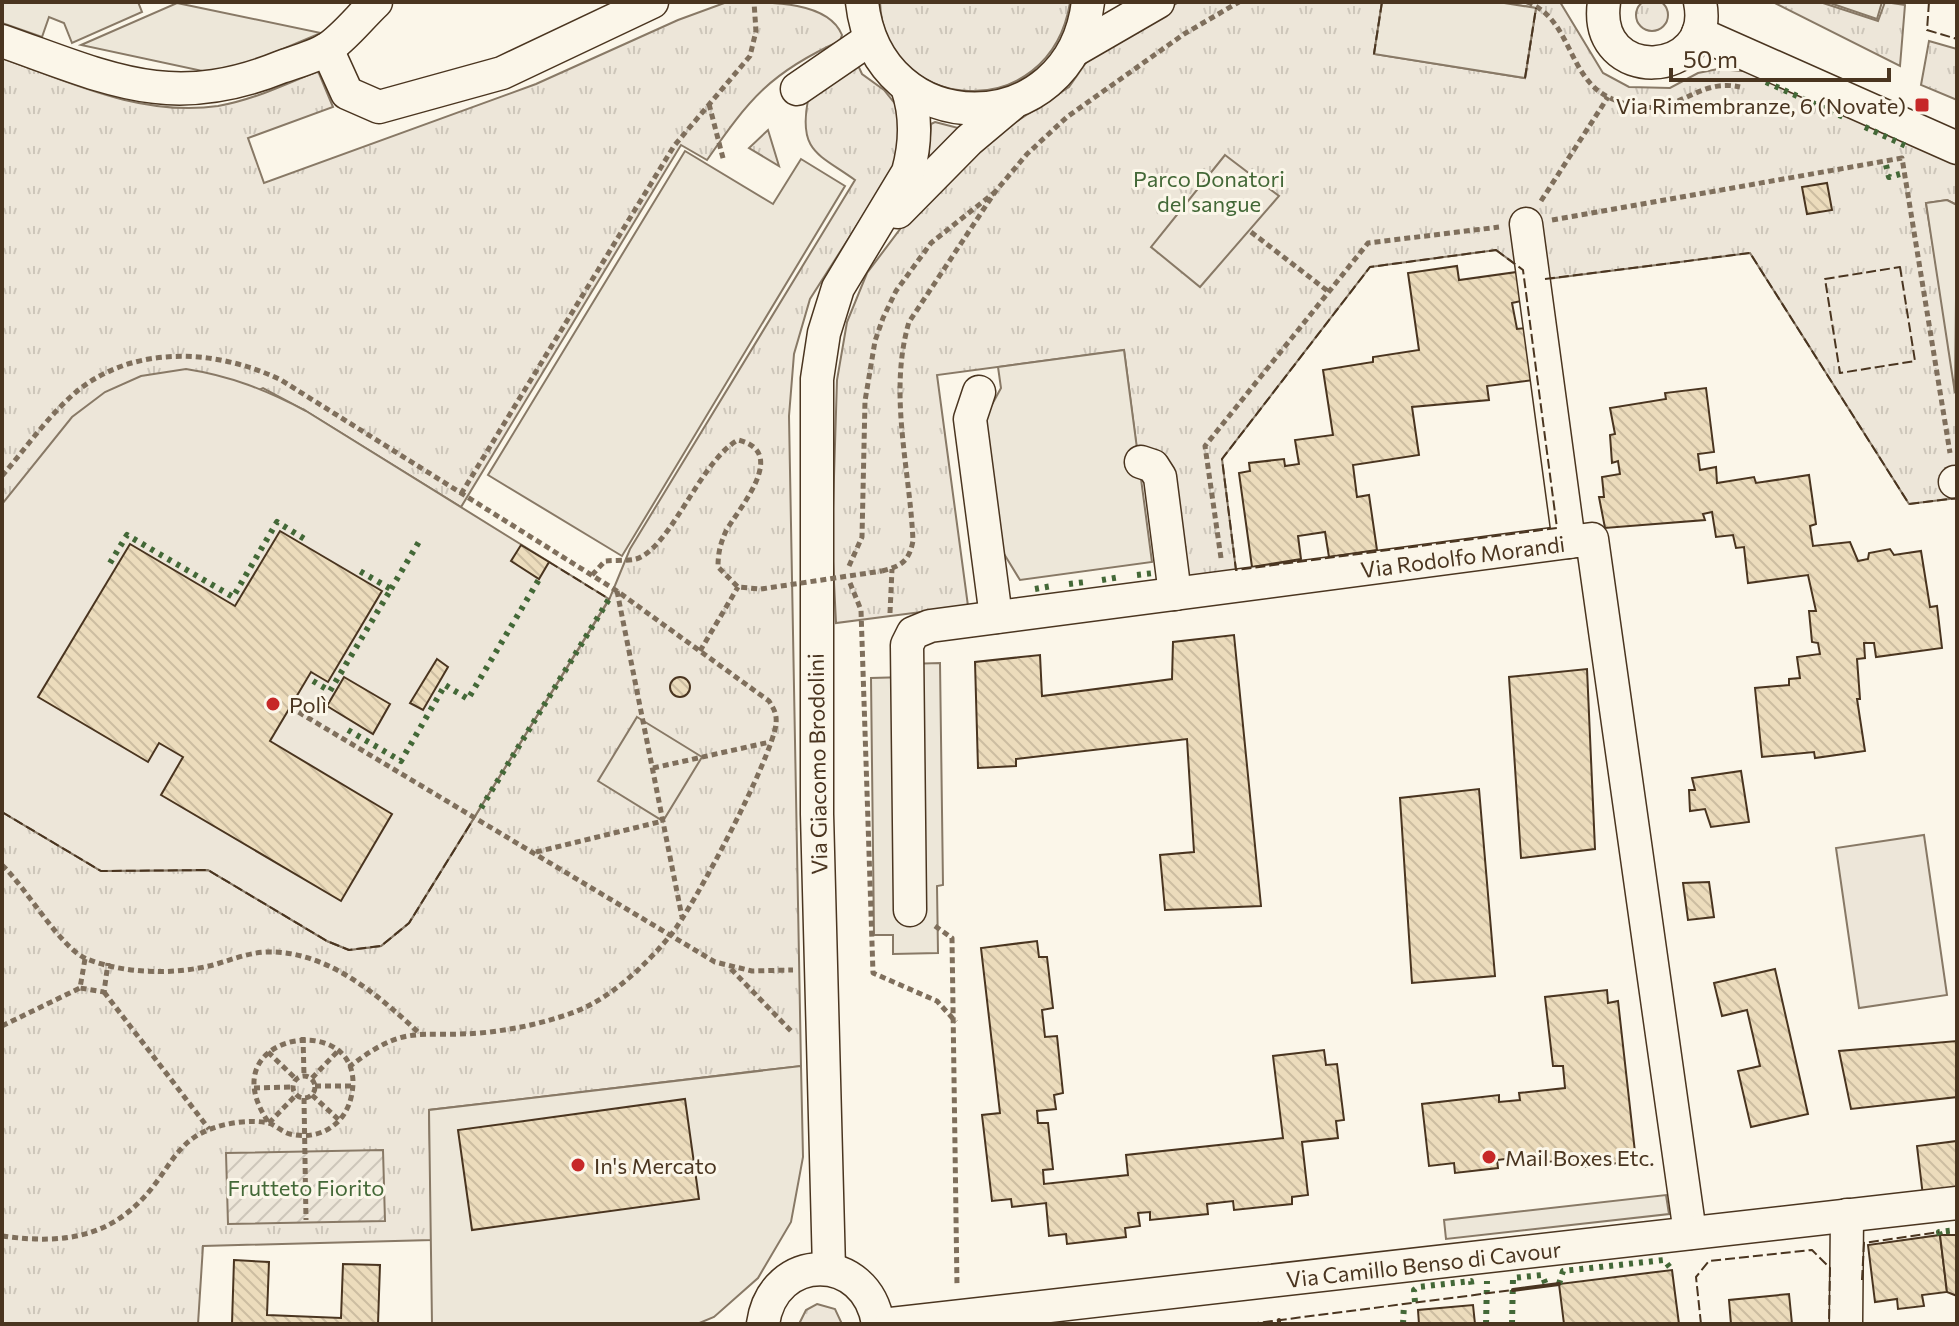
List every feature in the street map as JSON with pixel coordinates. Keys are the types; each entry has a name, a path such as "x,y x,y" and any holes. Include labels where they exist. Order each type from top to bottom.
{"street":[{"path":"2,41 111,79 181,90 240,84 331,61 376,2"},
{"path":"331,61 347,93 379,107 502,73 652,2"},
{"path":"862,2 870,39 879,57 907,87 931,101 957,108 985,109 1012,104 1045,86 1075,50 1085,23 1088,2"},
{"path":"1075,50 1158,2"},
{"path":"1604,2 1607,35 1626,56 1639,62 1667,62 1691,46 1699,18 1957,148"},
{"path":"797,89 870,39"},
{"name":"Via Giacomo Brodolini","path":"829,1269 817,814 814,426 824,333 850,264 908,172 914,151 915,124 907,87"},
{"name":"Via Giacomo Brodolini","path":"850,264 960,148 1012,104"},
{"path":"1526,224 1569,542"},
{"path":"979,392 970,419 996,617"},
{"path":"1141,462 1153,466 1160,477 1175,594"},
{"name":"Via Rodolfo Morandi","path":"910,910 907,645 913,633 930,626 1592,539 1690,1233"},
{"name":"Via Camillo Benso di Cavour","path":"891,1324 1957,1203"},
{"path":"1846,1324 1847,1215"},
{"path":"763,1324 772,1295 783,1283 804,1272 829,1269 844,1274 863,1288 876,1310 878,1324"}],"path":[{"path":"461,494 674,146 750,56 756,31 754,2"},
{"path":"592,575 605,561 635,560 645,554 722,452 738,440 747,442 760,460 759,475 752,494 727,529 718,550 718,567 738,587 761,589 901,566 910,556 913,541 900,389 903,341 909,322 995,192 1027,154 1067,117 1184,34 1239,2"},
{"path":"1527,2 1555,22 1583,76 1593,88 1608,97 1642,108 1658,108 1673,106 1719,85 1746,89"},
{"path":"1526,224 1608,97"},
{"path":"708,103 724,162"},
{"path":"1888,151 1913,163"},
{"path":"1225,587 1205,446 1368,243 1526,224 1902,158"},
{"path":"1902,158 1956,482"},
{"path":"956,1022 937,1001 880,979 873,973 861,610 851,588 849,567 862,537 865,401 875,341 883,318 896,291 931,243 995,192"},
{"path":"1251,232 1329,292"},
{"path":"2,476 78,391 100,376 130,364 170,355 199,356 260,370 617,591 769,701 775,710 776,725 771,742 751,789 683,918 671,935 614,989 583,1009 513,1029 418,1032 377,1045 349,1067"},
{"path":"889,628 892,569"},
{"path":"700,651 738,587"},
{"path":"617,591 683,918"},
{"path":"290,707 731,968 793,1032"},
{"path":"653,768 771,742"},
{"path":"535,852 663,821"},
{"path":"2,865 69,946 85,959 166,973 191,970 244,955 292,954 355,980 418,1032"},
{"path":"910,910 952,938 956,1022 957,1292"},
{"path":"80,988 85,959"},
{"path":"104,992 108,963"},
{"path":"731,968 802,969"},
{"path":"2,1026 80,988 104,992 209,1129"},
{"path":"303,1037 304,1075"},
{"path":"303,1037 322,1041 338,1051 349,1067 353,1086 350,1105 340,1121 324,1132 305,1136 286,1133 269,1123 258,1106 254,1088 257,1069 268,1052 284,1041 303,1037"},
{"path":"312,1078 338,1051"},
{"path":"268,1052 296,1079"},
{"path":"304,1075 312,1078 315,1086 312,1095 304,1098 296,1095 293,1087 296,1079 304,1075"},
{"path":"315,1086 353,1086"},
{"path":"254,1088 293,1087"},
{"path":"2,1236 56,1239 83,1236 112,1224 137,1206 174,1154 190,1139 209,1129 243,1123 269,1123 296,1095"},
{"path":"312,1095 340,1121"},
{"path":"304,1098 306,1220"}],"green space":[{"path":"1652,-1 1663,4 1668,15 1663,26 1652,31 1641,26 1636,15 1641,4"},
{"path":"727,2 777,3 810,9 824,15 842,35 840,41 796,64 763,89 707,160 681,145 461,507 306,411 263,388 2,504 2,58 108,96 162,107 218,106 244,100 318,71 333,107 248,138 264,183 536,84 678,20"},
{"path":"880,2 1070,3 1056,43 1032,71 1002,87 969,91 936,84 908,67 888,39"},
{"name":"Parco Donatori del sangue","path":"1179,2 1382,2 1374,54 1525,78 1536,8 1498,2 1560,2 1603,73 1629,87 1670,88 1698,73 1718,69 1755,72 1957,165 1957,205 1947,200 1926,203 1957,393 1957,498 1909,504 1750,253 1524,282 1523,270 1496,250 1370,267 1222,459 1236,570 1188,577 1137,451 1124,350 937,375 968,606 836,623 832,541 837,380 847,322 867,273 913,212 996,129 1017,121 1069,87 1092,54"},
{"path":"1773,2 1820,2 1878,21 1885,2 1905,5 1900,66"},
{"path":"1929,41 1957,49 1957,100 1921,85"},
{"path":"856,61 862,74 884,90 900,110 905,150 810,299 794,354 789,416 801,1066 429,1110 432,1240 203,1246 198,1324 2,1324 2,812 101,871 208,870 327,941 349,950 381,946 409,923 609,600 630,549 855,180 814,150 806,131 806,117 808,100"},
{"path":"935,122 962,129 928,164 931,124"},
{"path":"768,130 779,166 749,148"},
{"path":"1225,155 1279,196 1200,287 1151,247"},
{"name":"Polì","path":"186,369 248,385 306,411 609,599 409,923 381,946 349,950 327,941 208,870 101,871 2,812 2,504 72,417 105,392 141,376"},
{"path":"1924,835 1947,995 1859,1008 1836,848"},
{"name":"Frutteto Fiorito","path":"383,1150 385,1221 228,1224 226,1153"},
{"path":"817,1304 835,1309 842,1324 799,1324 806,1310"}],"shaded area":[{"path":"2,2 138,2 142,12 72,43 64,23 49,17 42,37 2,23"},
{"path":"1382,2 1498,2 1536,8 1525,78 1374,54"},
{"path":"1827,2 1882,2 1877,19"},
{"path":"177,3 321,33 221,75 81,45"},
{"path":"685,151 773,204 801,159 845,186 622,556 488,475"},
{"path":"1947,200 1957,205 1955,393 1926,203"},
{"path":"1124,350 1152,562 1020,580 1001,549 983,421 1001,388 998,367"},
{"path":"940,663 943,885 937,886 938,953 893,954 893,935 874,935 871,678 907,677 907,664"},
{"path":"637,717 702,757 663,821 598,781"},
{"path":"801,1066 803,1157 791,1222 758,1278 714,1317 697,1324 432,1324 429,1110"},
{"path":"1666,1195 1669,1214 1446,1239 1444,1220"}],"building":[{"path":"1827,183 1832,210 1807,214 1802,187"},
{"path":"1457,266 1459,280 1517,272 1521,301 1512,303 1517,329 1526,328 1534,380 1487,386 1489,400 1412,407 1419,455 1353,465 1357,497 1369,495 1377,550 1329,557 1325,532 1298,536 1301,559 1252,567 1239,473 1250,471 1249,463 1284,459 1285,466 1299,464 1295,440 1333,435 1323,370 1373,362 1373,357 1419,350 1408,273"},
{"path":"1706,388 1714,452 1698,454 1700,470 1716,467 1717,483 1754,477 1756,483 1809,475 1816,524 1810,526 1813,546 1850,542 1858,561 1868,559 1869,553 1890,549 1894,555 1921,551 1930,607 1937,606 1942,648 1876,657 1874,643 1864,643 1865,658 1857,659 1860,699 1857,699 1865,751 1815,758 1814,752 1762,757 1755,688 1789,685 1789,679 1800,678 1797,657 1820,654 1818,643 1812,642 1809,611 1816,611 1808,575 1748,583 1744,547 1736,548 1733,535 1716,537 1712,512 1703,514 1705,520 1605,528 1599,497 1604,497 1602,477 1620,474 1618,461 1612,463 1610,435 1615,434 1610,408 1666,399 1665,393"},
{"path":"280,531 382,591 328,682 311,672 270,741 392,814 341,901 161,795 183,757 159,743 148,762 38,697 130,544 235,606"},
{"path":"521,545 549,562 539,579 511,561"},
{"path":"1234,635 1261,906 1165,910 1160,855 1194,852 1187,739 1016,759 1016,766 978,768 975,662 1040,655 1042,696 1172,679 1173,642"},
{"path":"437,659 448,667 423,710 410,703"},
{"path":"1587,669 1595,849 1521,858 1509,677"},
{"path":"344,677 390,704 373,734 327,706"},
{"path":"680,677 687,680 690,687 687,694 680,697 673,694 670,687 673,680"},
{"path":"1741,771 1749,822 1711,827 1705,809 1690,811 1689,790 1695,790 1692,778"},
{"path":"1479,789 1495,976 1412,983 1400,798"},
{"path":"1709,882 1714,917 1688,920 1683,883"},
{"path":"1037,941 1039,957 1047,957 1053,1008 1042,1010 1045,1037 1057,1036 1063,1093 1054,1095 1056,1109 1037,1111 1038,1123 1048,1123 1053,1169 1043,1170 1044,1184 1128,1175 1126,1155 1283,1138 1273,1056 1324,1050 1326,1065 1337,1064 1344,1120 1336,1121 1338,1138 1302,1142 1308,1195 1292,1197 1292,1204 1234,1210 1233,1201 1207,1204 1208,1214 1150,1220 1150,1212 1138,1213 1140,1226 1125,1228 1126,1237 1067,1244 1066,1234 1049,1236 1046,1203 1012,1207 1011,1199 992,1201 982,1115 1000,1113 981,948"},
{"path":"1775,969 1808,1114 1751,1127 1738,1071 1760,1066 1747,1010 1722,1016 1714,983"},
{"path":"1607,990 1608,1003 1618,1001 1636,1161 1583,1167 1583,1158 1538,1163 1537,1155 1497,1160 1498,1168 1455,1173 1454,1163 1429,1166 1422,1104 1499,1095 1499,1102 1520,1100 1519,1093 1565,1088 1563,1066 1553,1066 1545,997"},
{"path":"1957,1041 1957,1097 1851,1109 1839,1051"},
{"name":"In's Mercato","path":"685,1099 699,1199 472,1230 458,1130"},
{"path":"1957,1141 1957,1192 1923,1196 1917,1146"},
{"path":"1940,1235 1947,1292 1922,1295 1924,1306 1898,1309 1897,1299 1875,1302 1868,1245"},
{"path":"1940,1235 1957,1235 1957,1296 1947,1292"},
{"path":"234,1260 269,1262 267,1315 341,1318 343,1264 380,1265 378,1324 232,1324"},
{"path":"1672,1270 1679,1324 1564,1324 1559,1284"},
{"path":"1789,1294 1792,1324 1731,1324 1729,1300"},
{"path":"1473,1305 1475,1324 1419,1324 1418,1310"}],"hedge":[{"path":"1766,82 1848,119"},
{"path":"1865,127 1908,147"},
{"path":"1886,165 1889,177 1900,174"},
{"path":"110,563 127,535 233,597 277,522 308,541"},
{"path":"391,589 420,540"},
{"path":"313,681 330,691 391,589 358,570"},
{"path":"1137,575 1154,573"},
{"path":"348,730 401,761 445,685 468,699 541,576"},
{"path":"1102,580 1120,577"},
{"path":"1069,584 1086,582"},
{"path":"1035,589 1052,586"},
{"path":"481,808 609,599"},
{"path":"1940,1235 1939,1232 1957,1230"},
{"path":"1559,1284 1563,1271 1664,1260 1672,1270"},
{"path":"1512,1324 1513,1278 1542,1275 1546,1285"},
{"path":"1415,1302 1414,1290 1418,1287 1471,1281 1472,1289"},
{"path":"1486,1324 1487,1281"},
{"path":"1403,1324 1404,1304"}],"fence":[{"path":"1374,54 1382,2"},
{"path":"1929,2 1927,30 1957,39"},
{"path":"1525,78 1536,8"},
{"path":"1496,250 1523,270 1557,528 1236,570 1222,459 1370,267 1496,250"},
{"path":"1545,279 1750,253 1909,504 1957,498"},
{"path":"1900,267 1915,361 1840,373 1825,279 1900,267"},
{"path":"549,562 609,599"},
{"path":"2,812 101,871 208,870 327,941 349,950 381,946 409,923 471,823"},
{"path":"1862,1280 1864,1243 1939,1232"},
{"path":"1701,1324 1696,1277 1709,1261 1812,1250 1830,1268 1829,1324"},
{"path":"1249,1324 1513,1290"}],"wall":[{"path":"1513,1290 1559,1284"}],"place":[{"name":"Via Rimembranze, 6 (Novate)","path":"1922,105"},
{"name":"Polì","path":"273,704"},
{"name":"Mail Boxes Etc.","path":"1489,1157"},
{"name":"In's Mercato","path":"578,1165"}]}
